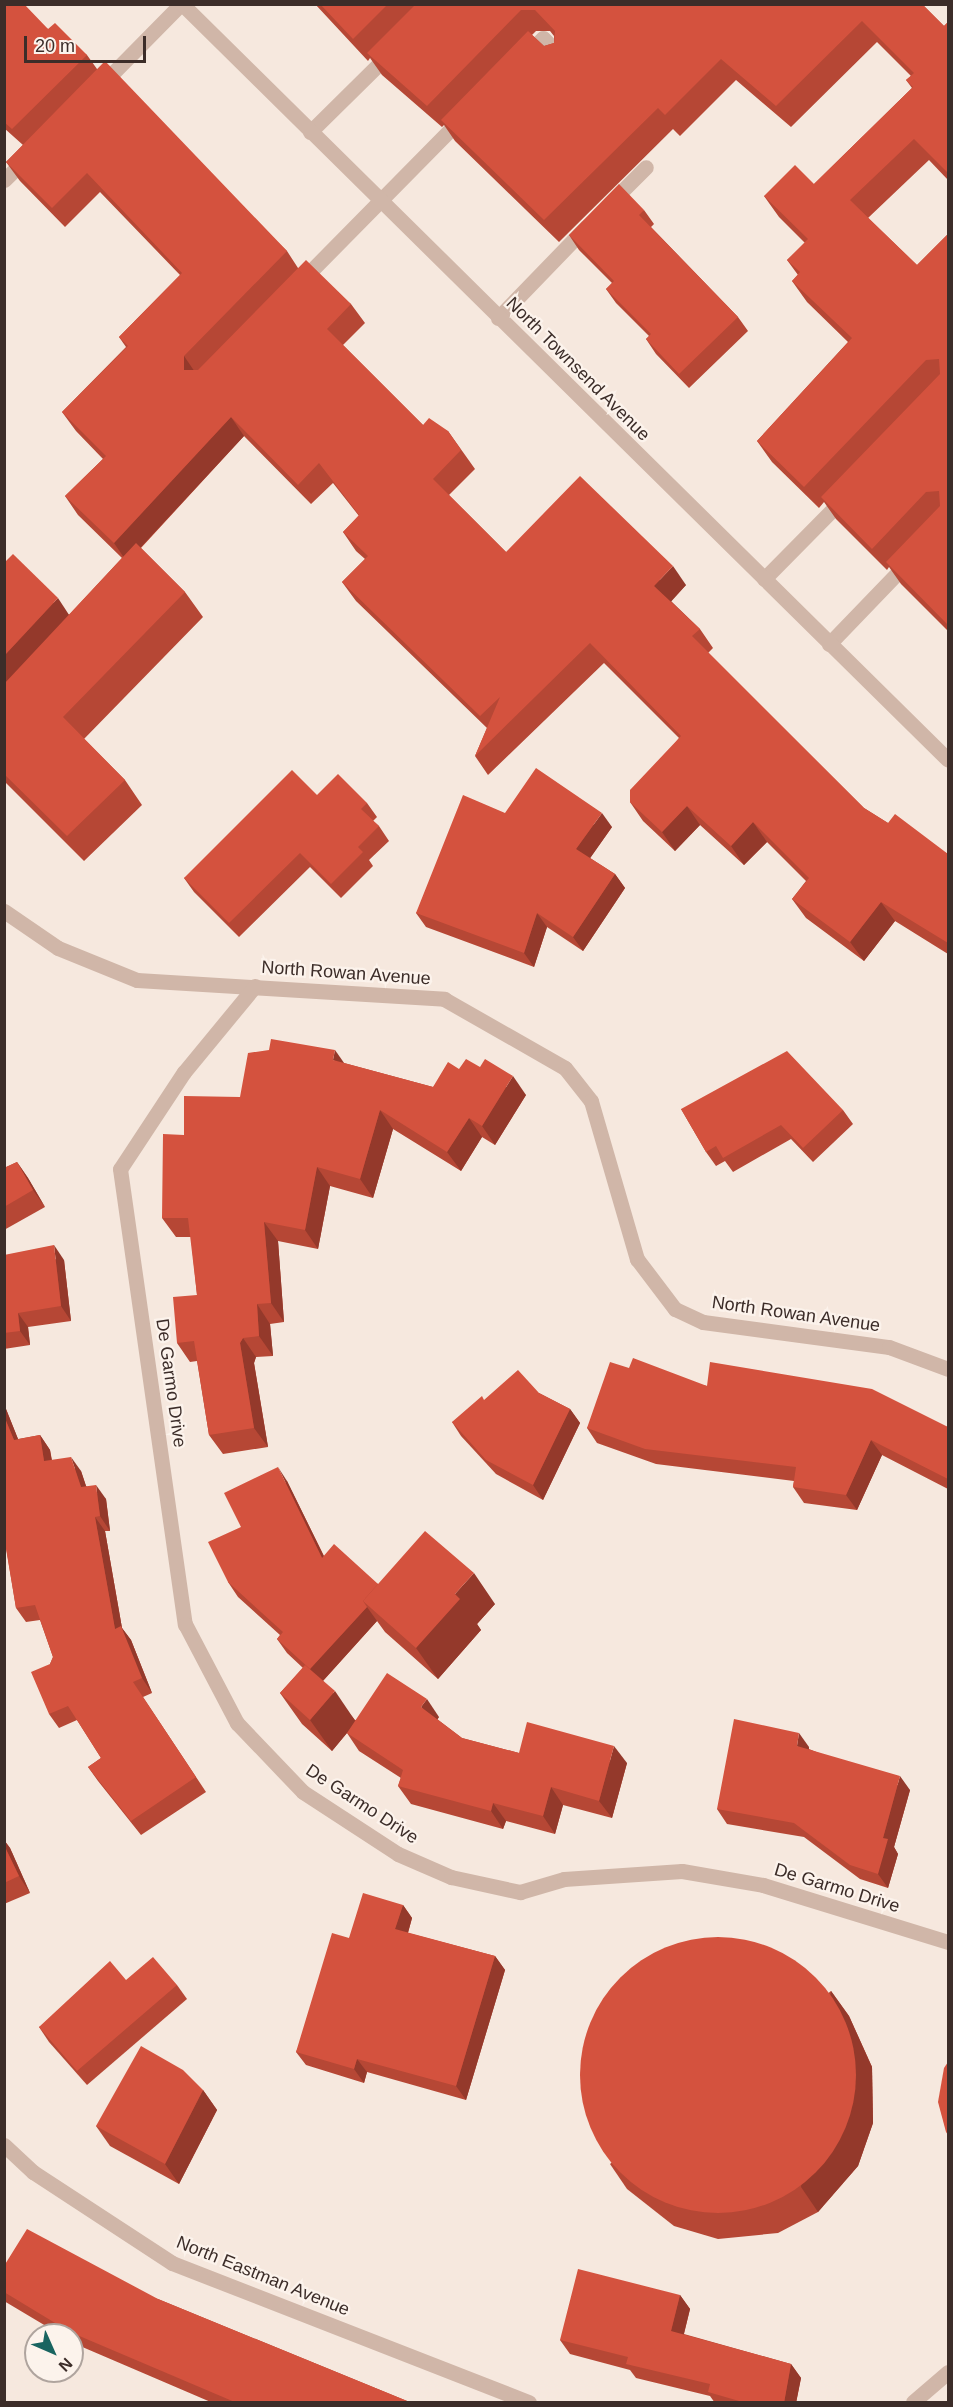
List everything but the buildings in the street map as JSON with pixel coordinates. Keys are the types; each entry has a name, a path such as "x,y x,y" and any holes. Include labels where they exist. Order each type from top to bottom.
{"street":[{"path":"89,97 182,4"},
{"name":"North Townsend Avenue","path":"182,4 948,760"},
{"path":"310,132 406,37"},
{"path":"518,63 543,38 562,58"},
{"path":"290,292 476,104"},
{"path":"4,180 38,147"},
{"path":"498,318 646,167"},
{"path":"764,579 859,482"},
{"path":"829,644 920,550"},
{"name":"North Rowan Avenue","path":"4,910 58,948 137,980 176,986 255,986 444,999 565,1068 591,1101 637,1259 675,1309 703,1322 899,1349 948,1369"},
{"name":"De Garmo Drive","path":"255,986 184,1072 120,1169 186,1624 237,1723 303,1792 398,1854 451,1877 520,1892 564,1880 682,1871 763,1885 948,1942"},
{"name":"North Eastman Avenue","path":"4,2145 42,2179 172,2263 529,2403"},
{"path":"913,2403 948,2372"}]}
